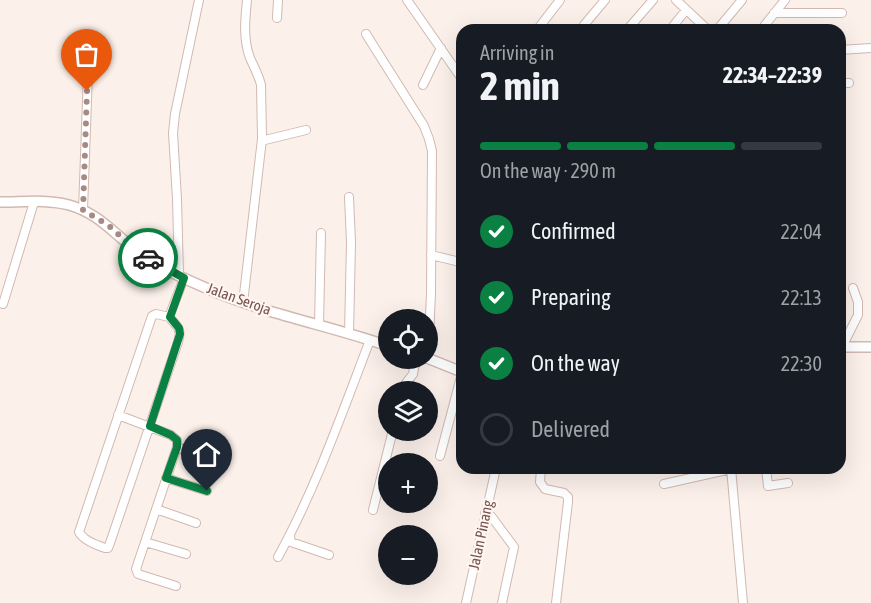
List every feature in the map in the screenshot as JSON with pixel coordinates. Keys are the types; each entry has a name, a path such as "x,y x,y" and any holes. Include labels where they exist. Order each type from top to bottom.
{"street":[{"path":"170,317 181,276 173,133 199,0"},
{"path":"243,303 262,139 261,85 249,56 244,24 247,0"},
{"path":"277,18 278,0"},
{"path":"407,0 456,71"},
{"path":"542,24 560,0"},
{"path":"585,24 605,0"},
{"path":"632,24 653,0"},
{"path":"676,0 701,24"},
{"path":"722,24 742,0"},
{"path":"766,24 785,0"},
{"path":"675,24 686,10"},
{"path":"774,13 842,13"},
{"path":"366,34 424,126 432,151 429,309"},
{"path":"83,210 89,46"},
{"path":"423,85 441,48"},
{"path":"846,50 871,48"},
{"path":"262,139 306,130"},
{"path":"349,334 350,197"},
{"name":"Jalan Seroja","path":"0,202 53,202 83,210 108,225 137,251 181,276 243,303 378,343"},
{"path":"3,304 34,202"},
{"path":"319,325 321,232"},
{"path":"431,255 456,261"},
{"path":"846,338 858,315 858,302 853,288"},
{"path":"152,316 170,317 179,328 180,334 109,546 105,548 80,535 79,532 118,415 152,316"},
{"path":"278,557 317,478 370,340"},
{"path":"846,347 871,347"},
{"path":"438,363 456,371"},
{"path":"440,456 456,396"},
{"path":"118,415 174,436 177,440 177,447 136,570 176,586"},
{"path":"373,510 390,441"},
{"path":"177,447 217,460"},
{"name":"Jalan Pinang","path":"466,603 495,474"},
{"path":"541,474 540,482 545,489 564,493 568,497 556,603"},
{"path":"664,484 706,474"},
{"path":"732,474 743,603"},
{"path":"767,474 768,486 788,483"},
{"path":"166,478 207,491"},
{"path":"156,509 196,523"},
{"path":"486,513 491,516 514,547 502,603"},
{"path":"290,536 291,542 329,555"},
{"path":"145,542 186,554"}],"way so far":[{"path":"87,91 83,210 108,225 148,258"}],"route":[{"path":"148,258 184,278 170,317 179,328 180,334 150,426 177,440 177,447 166,478 207,491"}]}
